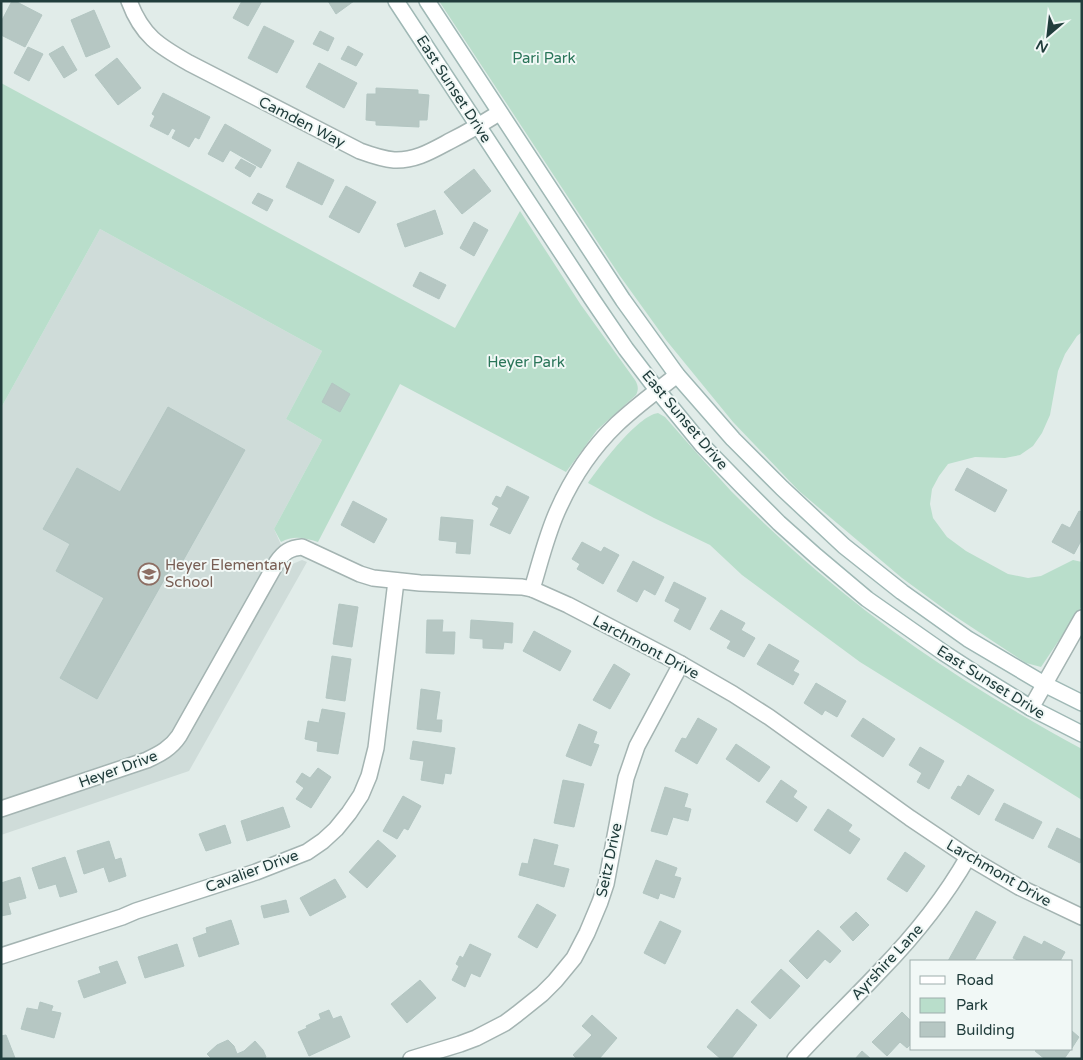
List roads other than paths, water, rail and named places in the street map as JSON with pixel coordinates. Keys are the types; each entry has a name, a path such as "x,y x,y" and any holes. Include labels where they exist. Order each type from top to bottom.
{"street":[{"name":"Camden Way","path":"129,1 144,31 164,49 360,151 379,158 394,160 410,159 426,154 478,126 499,112"},
{"name":"East Sunset Drive","path":"396,1 626,349 704,446 743,488 779,523 867,599 944,653 1031,708 1082,734"},
{"name":"East Sunset Drive","path":"427,1 623,300 677,375 733,439 844,546 902,592 968,639 1044,684 1082,703"},
{"path":"532,589 549,533 575,478 593,452 618,423 677,375"},
{"name":"Larchmont Drive","path":"220,665 277,562 283,554 294,548 302,547 360,574 373,578 420,583 532,589 568,605 681,664 733,694 769,717 968,858 1018,887 1082,917"},
{"name":"Cavalier Drive","path":"1,956 286,861 307,852 336,829 361,795 369,776 376,748 396,581"},
{"path":"1031,708 1082,618"},
{"name":"Seitz Drive","path":"411,1059 476,1038 505,1023 542,994 574,958 600,902 606,884 626,778 637,746 681,664"},
{"name":"Heyer Drive","path":"1,809 147,760 159,754 173,744 180,736 220,665"},
{"name":"Ayrshire Lane","path":"795,1059 882,970 916,932 945,894 968,858"}],"place":[{"name":"Heyer Elementary School","path":"149,574"}],"park label":[{"name":"Pari Park","path":"544,58"},
{"name":"Heyer Park","path":"526,362"}]}
